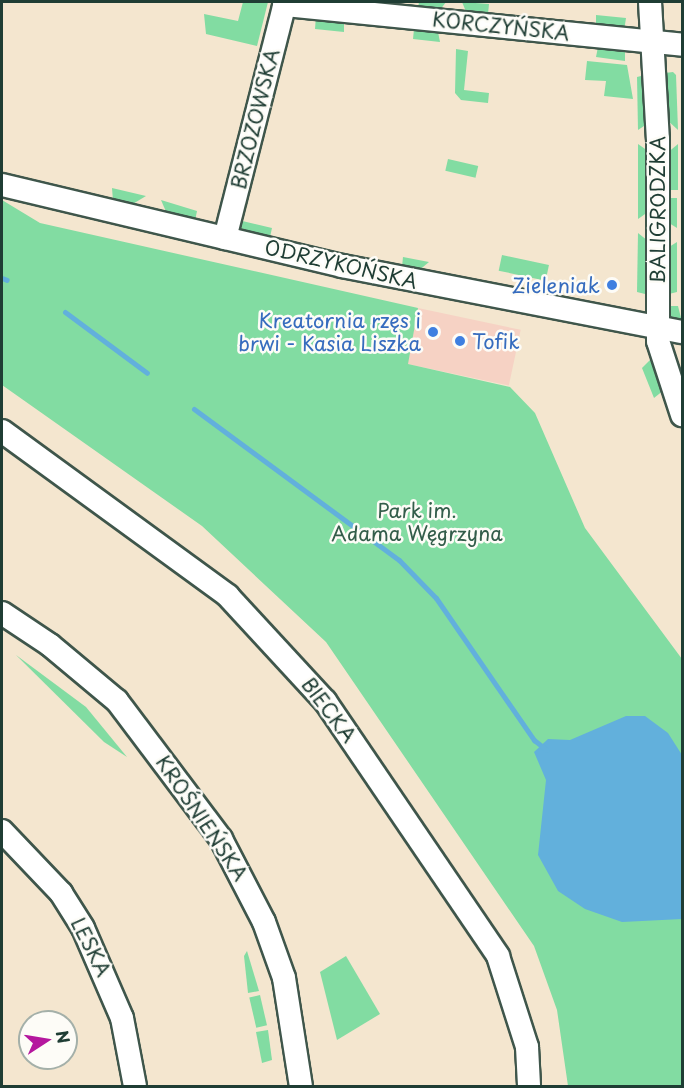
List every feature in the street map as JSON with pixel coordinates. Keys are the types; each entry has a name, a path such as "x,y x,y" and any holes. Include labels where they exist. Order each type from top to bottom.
{"street":[{"name":"BALIGRODZKA","path":"650,2 654,42 659,356 682,415"},
{"name":"KORCZYŃSKA","path":"285,3 682,45"},
{"name":"BRZOZOWSKA","path":"225,238 285,3"},
{"name":"ODRZYKOŃSKA","path":"2,185 225,238 682,332"},
{"name":"BIECKA","path":"2,431 228,596 325,701 498,956 527,1047 529,1086"},
{"name":"KROŚNIEŃSKA","path":"2,613 58,651 117,701 221,839 260,912 284,978 301,1086"},
{"name":"LESKA","path":"2,831 61,893 83,928 122,1018 135,1086"}],"shaded area":[{"path":"418,308 521,330 509,386 406,364"}],"green space":[{"path":"243,2 268,2 257,46 206,34 204,14 238,21"},
{"path":"419,2 446,2 440,10 418,8"},
{"path":"462,2 489,4 488,14 467,14"},
{"path":"596,15 626,18 624,31 596,27"},
{"path":"316,16 344,21 344,32 315,29"},
{"path":"414,29 438,32 440,42 413,39"},
{"path":"598,47 625,47 625,61 596,57"},
{"path":"456,49 468,51 464,90 489,93 488,103 461,100 455,93"},
{"path":"587,61 627,65 633,99 604,96 606,81 585,80"},
{"path":"673,72 676,75 678,130 666,119 665,73"},
{"path":"649,74 647,124 638,130 637,77"},
{"path":"638,144 648,151 648,212 638,219"},
{"path":"678,144 678,190 668,190 666,154"},
{"path":"448,159 478,166 476,178 445,171"},
{"path":"112,188 146,196 131,205 113,201"},
{"path":"669,198 677,198 677,228 669,223"},
{"name":"Park im. Adama Węgrzyna","path":"2,200 40,223 418,308 408,364 510,387 535,413 585,528 682,659 682,1086 568,1086 557,1010 534,946 326,642 202,526 2,385"},
{"path":"161,200 197,211 195,221 167,214"},
{"path":"238,220 272,228 270,237 243,232"},
{"path":"638,233 648,241 649,295 637,292"},
{"path":"677,242 677,292 665,295 669,247"},
{"path":"502,255 549,265 546,281 499,271"},
{"path":"403,257 429,262 417,272 402,267"},
{"path":"666,306 678,306 682,322 669,316"},
{"path":"652,358 664,390 654,398 642,368"},
{"path":"16,655 86,707 127,757 104,742"},
{"path":"247,951 259,991 248,993 244,956"},
{"path":"346,956 380,1014 337,1040 320,972"},
{"path":"260,995 267,1025 256,1028 249,997"},
{"path":"268,1030 272,1060 262,1063 256,1032"}],"water":[{"path":"626,716 645,716 668,733 682,755 682,919 622,922 585,909 558,891 538,855 546,780 534,752 548,739 570,740"}],"waterway":[{"path":"2,278 7,280"},
{"path":"65,312 147,373"},
{"path":"194,409 399,560 436,598 534,740 547,750"}],"place":[{"name":"Zieleniak","path":"612,285"},
{"name":"Kreatornia rzęs i brwi - Kasia Liszka","path":"433,332"},
{"name":"Tofik","path":"460,341"}]}
